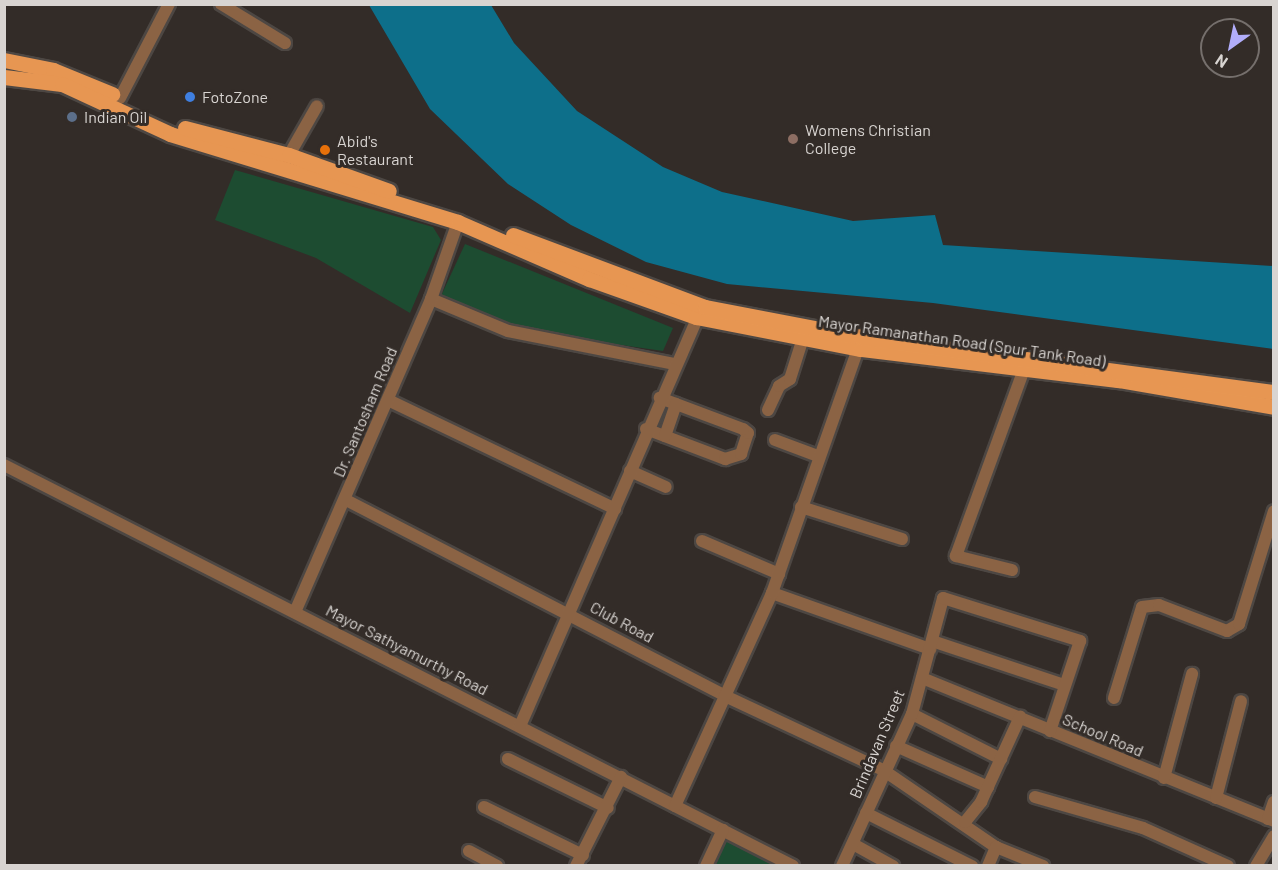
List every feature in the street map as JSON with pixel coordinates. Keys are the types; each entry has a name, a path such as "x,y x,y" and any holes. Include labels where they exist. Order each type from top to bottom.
{"main road":[{"name":"Mayor Ramanathan Road (Spur Tank Road)","path":"4,60 53,70 120,98 170,124 289,155 701,312 861,343 1274,407"},
{"name":"Mayor Ramanathan Road (Spur Tank Road)","path":"4,77 62,84 170,134 458,222 589,279 701,312 803,338 1274,392"}],"street":[{"path":"120,98 169,4"},
{"path":"221,4 285,43"},
{"path":"289,155 317,106"},
{"name":"Dr. Santosham Road","path":"295,612 346,500 431,299 458,222"},
{"path":"431,299 508,331 674,364"},
{"path":"520,726 615,509 674,364 701,312"},
{"path":"768,410 779,386 790,379 803,338"},
{"path":"675,806 723,695 772,593 818,456 861,343"},
{"path":"1012,570 956,556 1024,369"},
{"path":"646,429 725,459 741,454 748,433 737,425 660,398"},
{"path":"388,400 615,509"},
{"path":"665,436 676,404"},
{"path":"775,440 818,456"},
{"name":"Mayor Sathyamurthy Road","path":"4,465 793,866"},
{"path":"630,471 666,487"},
{"name":"Club Road","path":"346,500 570,613 723,695 883,770 965,822 996,847 1043,866"},
{"path":"801,507 902,539"},
{"path":"1114,698 1142,607 1159,605 1227,631 1239,624 1274,511"},
{"path":"702,541 779,574"},
{"path":"772,593 1064,686 1050,731"},
{"name":"Brindavan Street","path":"842,866 883,770 912,714 943,598 1080,641 1064,686"},
{"path":"1164,778 1192,674"},
{"name":"School Road","path":"921,678 1271,820"},
{"path":"1216,798 1241,701"},
{"path":"912,714 1001,759"},
{"path":"965,822 988,788 1020,717"},
{"path":"896,746 988,788"},
{"path":"508,759 608,808"},
{"path":"576,866 608,808 621,777"},
{"path":"1035,797 1143,828 1228,866"},
{"path":"1271,820 1274,802"},
{"path":"484,807 583,855"},
{"path":"866,813 972,866"},
{"path":"706,866 723,830"},
{"path":"1256,866 1274,836"},
{"path":"852,844 893,866"},
{"path":"988,866 996,847"},
{"path":"469,850 497,866"}],"green space":[{"path":"235,170 433,227 441,240 410,313 316,258 215,220"},
{"path":"465,244 673,328 663,351 503,328 440,298"},
{"path":"727,840 781,865 715,866"}],"water":[{"path":"369,5 491,5 514,43 577,111 663,167 722,192 853,221 935,215 943,245 1273,266 1273,349 933,303 727,284 646,262 571,225 508,184 430,109"}],"place":[{"name":"FotoZone","path":"190,97"},
{"name":"Indian Oil","path":"72,117"},
{"name":"Womens Christian College","path":"793,139"},
{"name":"Abid's Restaurant","path":"325,150"}]}
